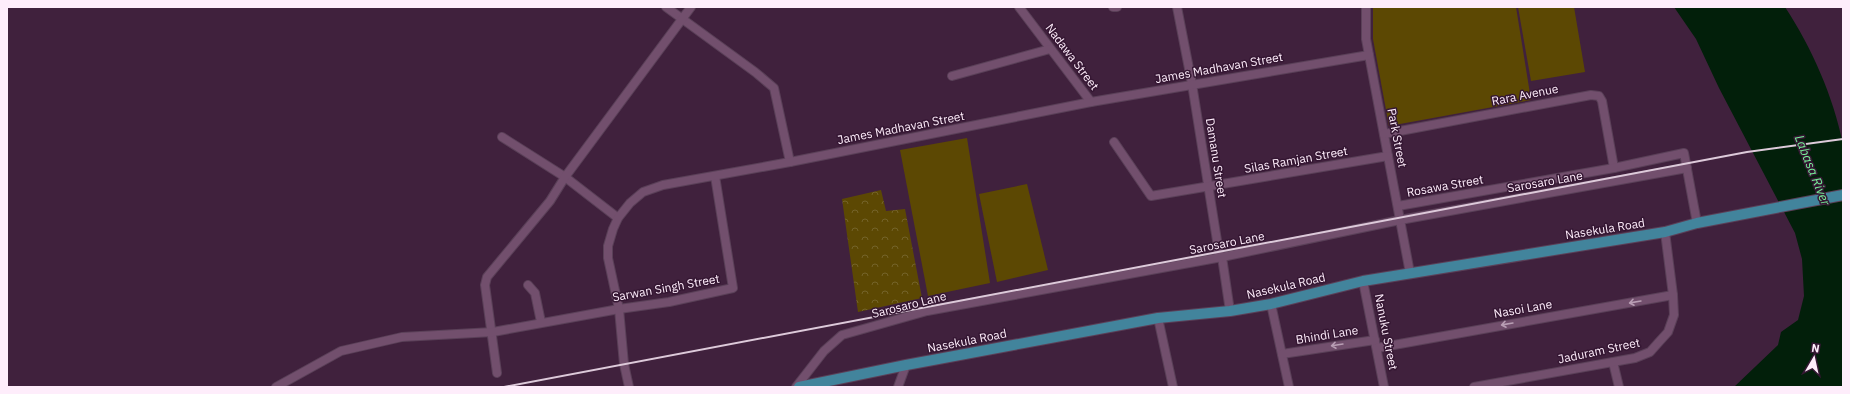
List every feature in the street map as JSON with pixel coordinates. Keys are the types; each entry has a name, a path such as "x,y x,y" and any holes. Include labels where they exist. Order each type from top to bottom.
{"main road":[{"name":"Nasekula Road","path":"798,387 906,365 1158,318 1230,311 1271,304 1363,281 1665,232 1697,223 1843,195"}],"street":[{"path":"666,7 683,18 774,88 790,162"},
{"path":"497,373 493,332 485,285 487,277 550,201 565,177 691,7"},
{"name":"Nadawa Street","path":"1019,7 1091,102"},
{"name":"Damanu Street","path":"1177,7 1192,84 1219,253 1222,257 1230,311"},
{"name":"Park Street","path":"1366,7 1366,32 1369,55 1410,273"},
{"path":"952,76 1050,49"},
{"name":"James Madhavan Street","path":"629,387 624,364 619,308 608,258 608,246 612,229 618,218 630,203 642,192 663,185 790,162 1091,102 1369,55"},
{"name":"Rara Avenue","path":"1384,134 1591,95 1599,96 1602,101 1614,168"},
{"path":"502,137 565,177 618,218"},
{"name":"Silas Ramjan Street","path":"1114,142 1152,196 1388,156"},
{"name":"Rosawa Street","path":"1398,206 1614,168 1684,153 1687,168"},
{"path":"1687,168 1697,223"},
{"name":"Sarosaro Lane","path":"798,387 824,351 842,335 927,311 1222,257 1400,220 1687,168"},
{"name":"Sarwan Singh Street","path":"276,387 341,352 402,337 493,332 619,308 669,302 733,288 715,176"},
{"name":"Jaduram Street","path":"1474,387 1635,358 1650,352 1668,332 1674,314 1665,232"},
{"name":"Nanuku Street","path":"1363,281 1384,387"},
{"path":"528,284 535,293 541,322"},
{"name":"Nasoi Lane","path":"1376,344 1673,295"},
{"path":"1271,304 1289,387"},
{"path":"1158,318 1173,387"},
{"name":"Bhindi Lane","path":"1282,354 1376,344"},
{"path":"1613,362 1619,387"},
{"path":"898,387 906,365"}],"green space":[{"path":"1373,7 1516,7 1531,100 1389,126 1373,39"},
{"path":"1518,7 1574,7 1585,72 1531,81"},
{"path":"967,138 990,283 928,296 900,150"},
{"path":"1027,184 1048,270 997,282 979,194"},
{"path":"881,190 886,211 905,209 922,298 858,312 842,199"}],"water":[{"name":"Labasa River","path":"1674,7 1785,7 1813,56 1834,108 1843,144 1843,387 1734,387 1778,345 1781,332 1798,320 1804,296 1802,259 1795,233 1719,88 1696,39"}],"railway":[{"path":"504,387 1747,152 1843,139"}]}
